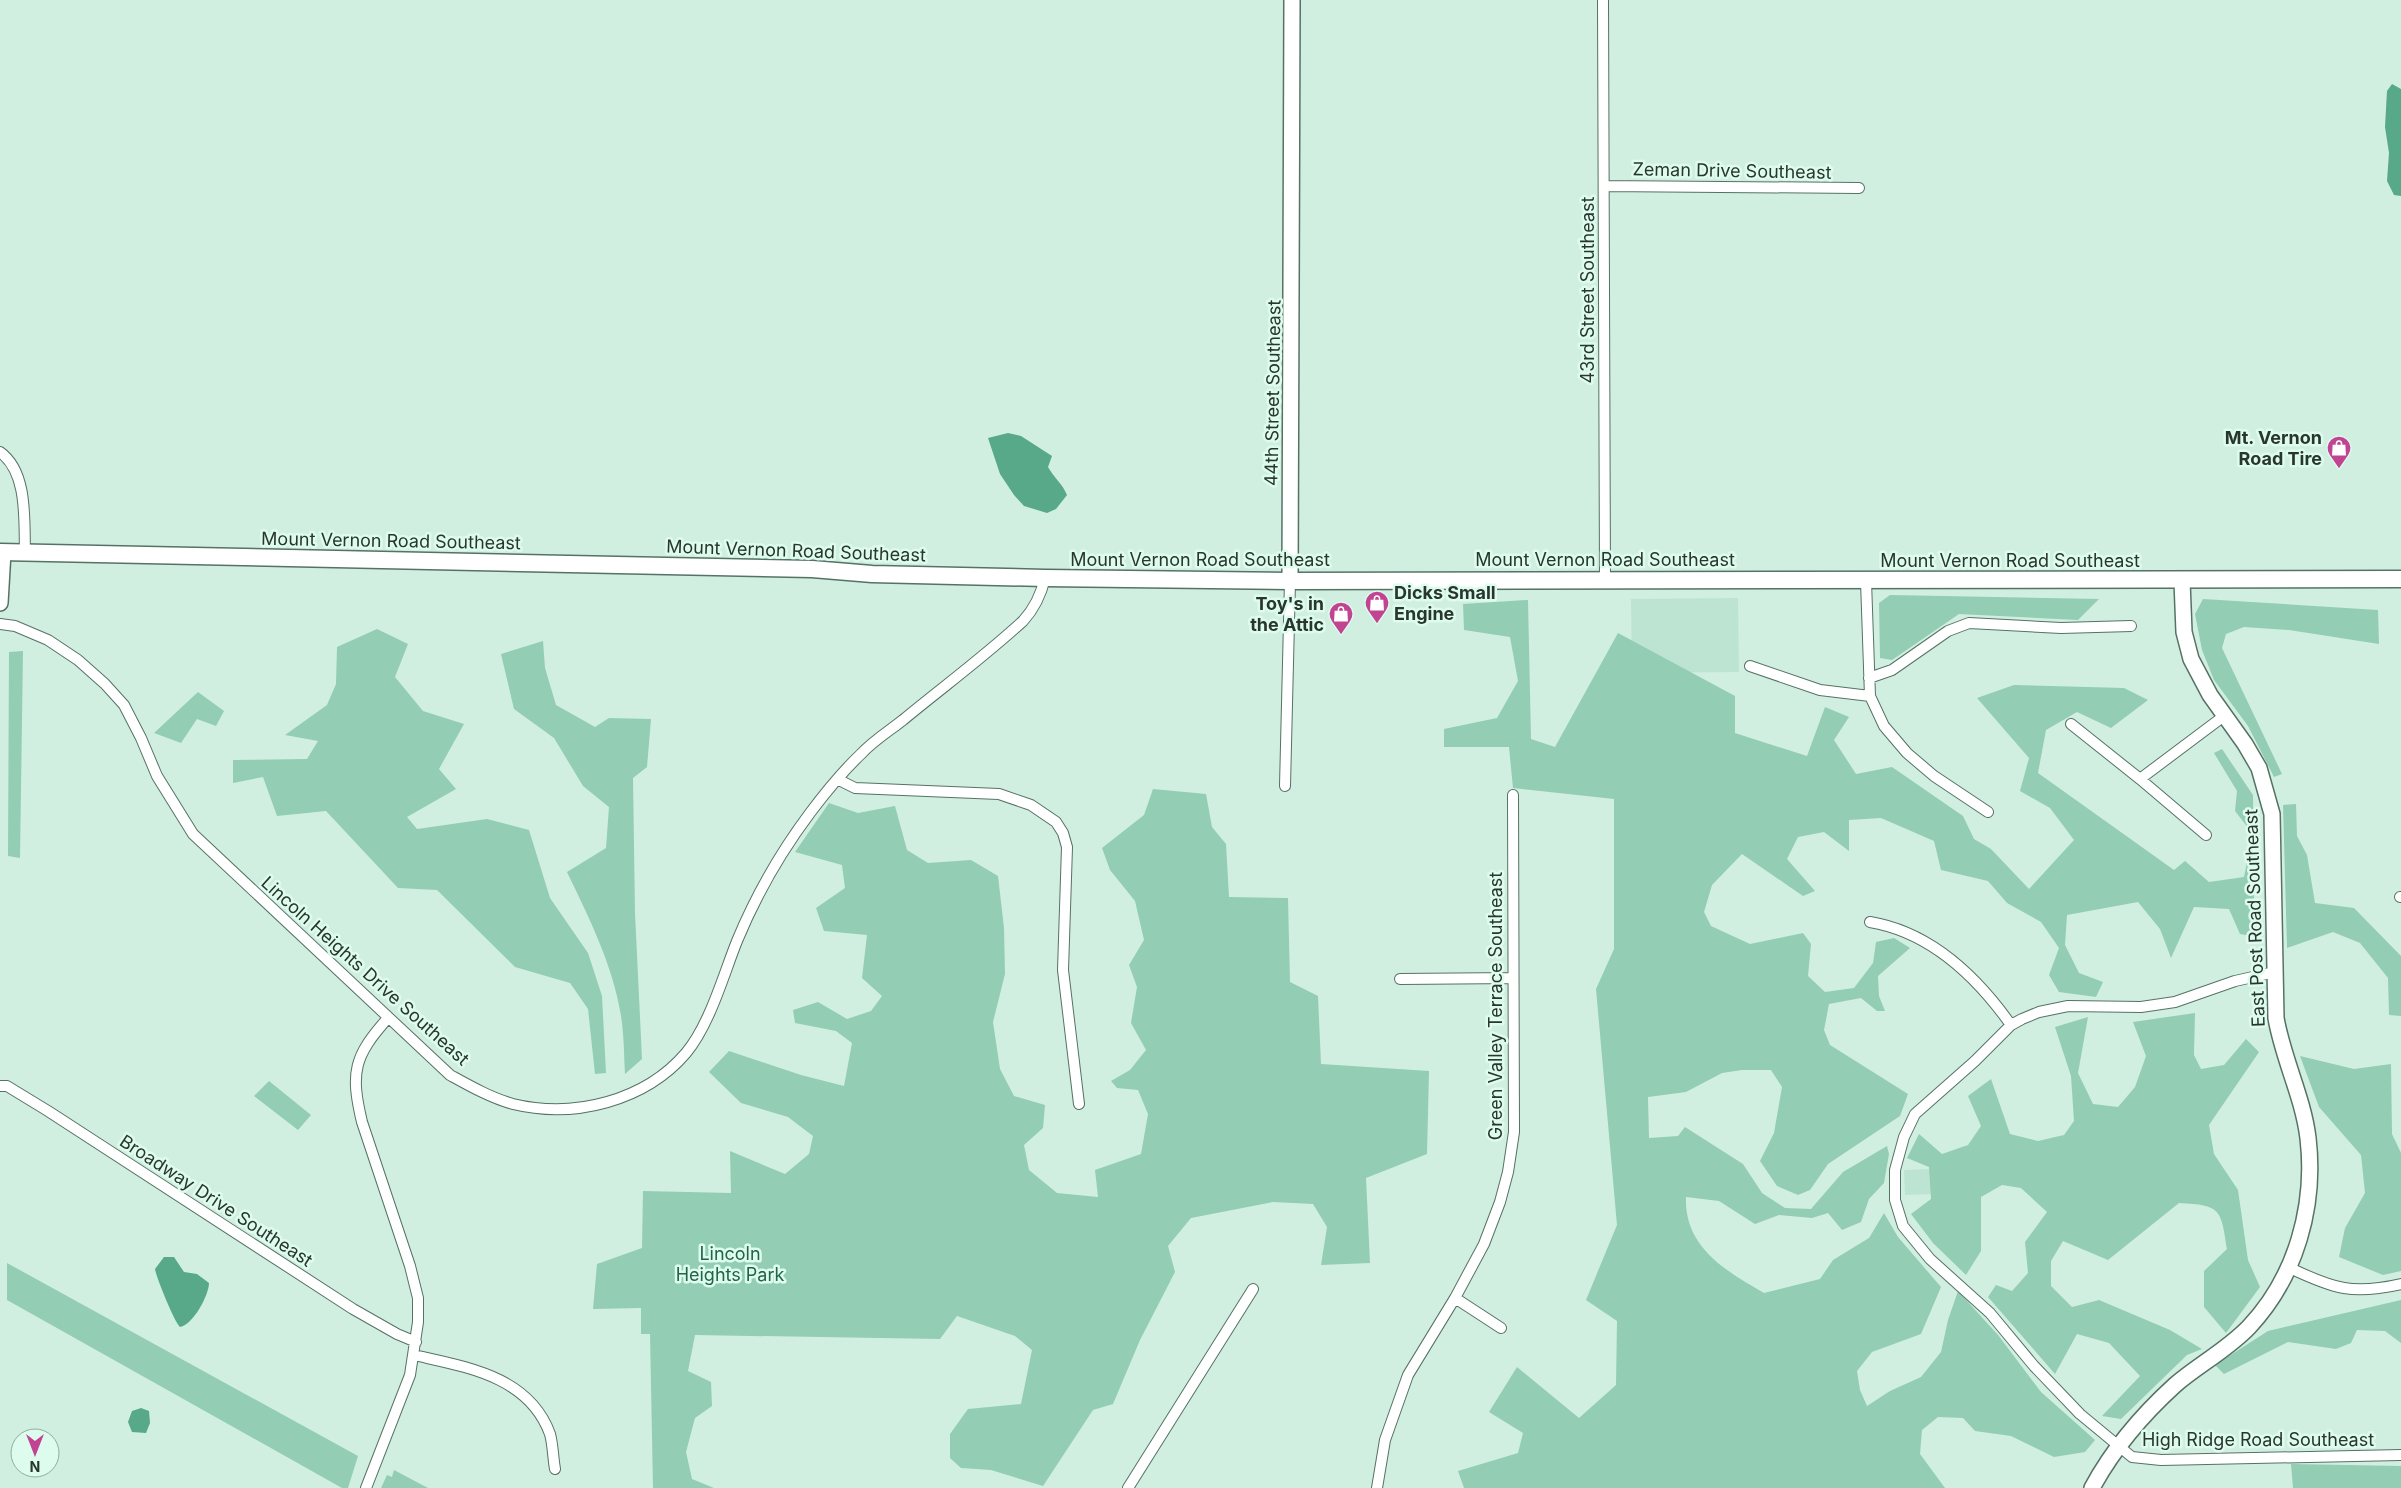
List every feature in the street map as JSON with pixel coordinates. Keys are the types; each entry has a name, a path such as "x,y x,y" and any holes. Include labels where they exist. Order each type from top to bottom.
{"main road":[{"name":"44th Street Southeast","path":"1290,581 1292,0"},
{"name":"Mount Vernon Road Southeast","path":"1,552 812,570 872,574 1045,578 1290,581 2182,581 2401,579"},
{"path":"0,603 1,552"},
{"name":"East Post Road Southeast","path":"2092,1488 2105,1464 2145,1414 2175,1385 2248,1328 2261,1314 2290,1268 2302,1229 2308,1192 2308,1138 2298,1093 2280,1043 2276,1018 2272,814 2259,768 2199,676 2187,646 2182,618 2182,581"}],"street":[{"name":"43rd Street Southeast","path":"1603,0 1605,581"},
{"name":"Zeman Drive Southeast","path":"1604,186 1860,188"},
{"path":"0,452 5,455 17,473 23,502 25,552"},
{"name":"Lincoln Heights Drive Southeast","path":"0,624 15,626 48,640 78,660 105,684 124,705 141,738 157,776 193,834 450,1075 481,1092 513,1104 546,1109 581,1107 613,1101 642,1088 667,1072 686,1052 696,1038 746,919 771,871 812,811 861,753 1023,621 1033,610 1041,594 1045,578"},
{"name":"44th Street Southeast","path":"1285,786 1290,581"},
{"path":"1866,581 1867,662 1870,696 1884,726 1907,753 1934,776 1988,812"},
{"path":"1869,678 1892,670 1948,631 1969,623 2061,628 2131,626"},
{"path":"1750,666 1820,690 1870,696"},
{"path":"2140,778 2224,716"},
{"path":"2071,724 2140,778 2206,835"},
{"path":"839,780 856,788 999,794 1031,805 1056,822 1064,833 1067,847 1063,970 1079,1104"},
{"name":"Green Valley Terrace Southeast","path":"1377,1488 1385,1440 1408,1375 1434,1329 1456,1298 1484,1244 1500,1202 1508,1172 1514,1132 1513,795"},
{"path":"1870,922 1898,928 1937,949 1989,995 2011,1025 2039,1012 2068,1006 2142,1007 2175,1002 2235,981 2275,972"},
{"path":"1400,978 1513,978"},
{"path":"366,1488 410,1375 418,1322 418,1298 410,1266 362,1122 355,1078 360,1056 366,1045 388,1018"},
{"name":"High Ridge Road Southeast","path":"2011,1025 1975,1061 1915,1114 1904,1137 1896,1170 1895,1200 1903,1226 1930,1259 1990,1313 2034,1366 2080,1414 2120,1445 2132,1457 2161,1460 2401,1455"},
{"name":"Broadway Drive Southeast","path":"0,1086 7,1086 48,1111 353,1309 397,1334 416,1342"},
{"path":"2290,1268 2344,1290 2364,1291 2401,1284"},
{"path":"1128,1488 1253,1289"},
{"path":"1456,1298 1501,1328"},
{"path":"414,1355 474,1368 508,1384 532,1404 550,1434 555,1468"}],"shaded area":[{"path":"2392,84 2401,89 2401,196 2394,195 2387,181 2389,153 2385,127 2387,91"},
{"path":"1008,433 1021,436 1052,456 1048,467 1067,495 1056,509 1047,513 1024,506 1000,474 988,438"},
{"path":"1738,598 1739,672 1632,673 1631,599"},
{"path":"1933,1169 1934,1194 1905,1195 1904,1170"},
{"path":"164,1257 174,1257 184,1272 197,1274 209,1283 206,1295 199,1309 190,1321 180,1327 166,1300 155,1269"},
{"path":"141,1408 149,1411 150,1423 146,1433 132,1432 128,1422 132,1411"}],"green space":[{"path":"1890,595 2099,599 2078,620 1959,614 1892,660 1880,658 1879,603"},
{"path":"2203,599 2378,610 2379,644 2289,630 2244,627 2226,634 2222,648 2282,774 2274,777 2248,726 2214,680 2202,650 2195,614"},
{"path":"1528,600 1531,739 1555,747 1618,633 1735,696 1735,733 1807,756 1825,707 1849,717 1834,740 1856,774 1892,767 1963,816 1974,839 1991,849 2029,889 2074,840 2050,808 2020,791 2029,758 1977,698 2014,685 2124,688 2148,700 2111,728 2077,712 2046,730 2038,773 2174,870 2185,861 2209,882 2244,877 2249,853 2249,829 2235,811 2237,791 2214,753 2222,749 2253,795 2254,900 2251,936 2240,934 2229,909 2194,907 2171,958 2160,929 2138,902 2067,915 2065,945 2079,973 2103,982 2096,997 2059,992 2049,975 2059,948 2041,922 2007,903 1988,881 1941,870 1934,841 1881,818 1849,820 1849,851 1824,832 1798,837 1787,859 1815,891 1803,896 1742,854 1712,885 1704,912 1711,926 1750,944 1803,933 1811,944 1808,976 1825,992 1854,988 1873,963 1876,942 1894,938 1910,948 1878,976 1879,996 1885,1011 1877,1011 1861,998 1829,1004 1824,1030 1830,1045 1908,1094 1900,1116 1828,1164 1810,1190 1798,1195 1777,1186 1760,1161 1774,1133 1782,1087 1771,1070 1742,1070 1722,1073 1686,1092 1648,1097 1649,1138 1678,1136 1685,1127 1743,1164 1762,1193 1785,1208 1811,1209 1843,1172 1887,1146 1889,1154 1884,1183 1869,1199 1861,1222 1842,1230 1828,1213 1812,1218 1779,1215 1755,1224 1719,1201 1686,1197 1687,1215 1692,1230 1700,1244 1722,1266 1764,1293 1820,1279 1833,1260 1869,1238 1884,1213 1898,1237 1941,1287 1921,1334 1872,1352 1857,1371 1860,1390 1867,1406 1890,1391 1921,1377 1941,1352 1948,1320 1958,1291 1998,1335 2041,1392 2095,1440 2085,1452 2054,1457 2011,1436 1975,1431 1963,1418 1938,1417 1922,1430 1920,1454 1945,1488 1464,1488 1458,1471 1518,1453 1523,1433 1489,1412 1517,1367 1579,1418 1616,1385 1617,1321 1586,1300 1617,1225 1596,989 1614,949 1614,799 1513,788 1509,747 1444,747 1444,729 1497,718 1518,681 1510,637 1464,630 1463,604"},
{"path":"377,629 408,644 395,677 423,711 464,724 439,769 456,789 407,817 417,829 487,819 529,830 550,898 588,953 602,996 606,1073 595,1074 588,1009 570,983 515,967 437,890 398,888 326,811 277,816 263,777 233,783 233,760 307,759 318,741 285,735 327,705 336,684 337,647"},
{"path":"543,641 545,668 556,705 595,727 609,718 651,719 647,767 633,778 635,913 642,1059 625,1074 622,1023 612,978 599,942 567,872 606,848 609,807 583,786 554,738 514,709 501,654"},
{"path":"23,651 20,858 8,856 9,652"},
{"path":"198,692 224,711 216,726 197,719 181,743 154,733"},
{"name":"Lincoln Heights Park","path":"1153,789 1206,794 1212,827 1226,844 1229,897 1288,898 1290,982 1318,996 1321,1064 1429,1071 1427,1154 1366,1178 1370,1263 1321,1265 1327,1227 1313,1204 1273,1202 1191,1218 1168,1246 1175,1272 1140,1340 1113,1404 1093,1410 1043,1486 991,1470 961,1468 950,1458 950,1434 968,1409 1021,1404 1032,1350 1015,1336 957,1316 940,1339 695,1335 688,1371 711,1382 712,1406 695,1418 686,1452 692,1479 714,1488 653,1488 650,1334 641,1334 641,1308 593,1309 597,1264 642,1248 643,1191 731,1193 730,1151 785,1174 809,1154 813,1136 788,1117 741,1103 709,1072 729,1051 801,1075 844,1086 852,1043 836,1031 795,1023 793,1010 818,1002 847,1019 871,1011 882,996 862,978 867,935 824,931 816,908 845,888 842,865 795,852 829,803 858,813 895,806 907,850 928,863 971,860 998,876 1004,928 1005,974 993,1022 1000,1069 1014,1096 1045,1105 1043,1128 1024,1145 1029,1170 1057,1193 1098,1197 1095,1170 1141,1154 1148,1114 1138,1090 1117,1088 1111,1081 1130,1070 1146,1050 1131,1023 1137,987 1129,965 1144,940 1135,901 1110,870 1102,848 1144,815"},
{"path":"2296,804 2297,836 2307,855 2315,903 2354,908 2401,956 2401,1016 2389,1015 2388,978 2360,943 2333,932 2287,948 2283,805"},
{"path":"2195,1013 2194,1055 2201,1069 2224,1065 2246,1039 2259,1052 2209,1125 2214,1154 2238,1190 2248,1260 2260,1287 2226,1333 2204,1307 2204,1271 2227,1249 2220,1217 2211,1208 2203,1205 2179,1203 2108,1260 2063,1241 2051,1261 2051,1286 2072,1307 2099,1300 2170,1330 2202,1349 2187,1355 2121,1419 2102,1416 2140,1376 2109,1343 2077,1334 2055,1374 1988,1297 1996,1285 2012,1291 2028,1273 2025,1242 2047,1212 2021,1188 2002,1185 1981,1197 1981,1251 1966,1275 1933,1243 1911,1214 1931,1199 1929,1167 1907,1158 1919,1134 1942,1154 1968,1145 1981,1126 1968,1096 1991,1079 2010,1134 2038,1141 2064,1135 2074,1121 2071,1076 2055,1027 2088,1017 2078,1073 2093,1104 2118,1107 2135,1087 2146,1056 2133,1022"},
{"path":"2300,1056 2354,1069 2391,1064 2392,1134 2401,1153 2401,1271 2383,1275 2339,1257 2345,1228 2365,1193 2361,1155 2319,1107"},
{"path":"269,1081 311,1115 298,1130 254,1096"},
{"path":"7,1263 358,1456 348,1488 342,1488 7,1300"},
{"path":"2401,1300 2401,1343 2385,1331 2357,1330 2351,1343 2336,1349 2288,1342 2224,1374 2215,1365 2268,1331"},
{"path":"2291,1464 2401,1466 2401,1488 2293,1488"},
{"path":"394,1470 428,1488 381,1488 387,1475 392,1477"}],"place":[{"name":"Mt. Vernon Road Tire","path":"2339,469"},
{"name":"Dicks Small Engine","path":"1377,624"},
{"name":"Toy's in the Attic","path":"1341,635"}]}
